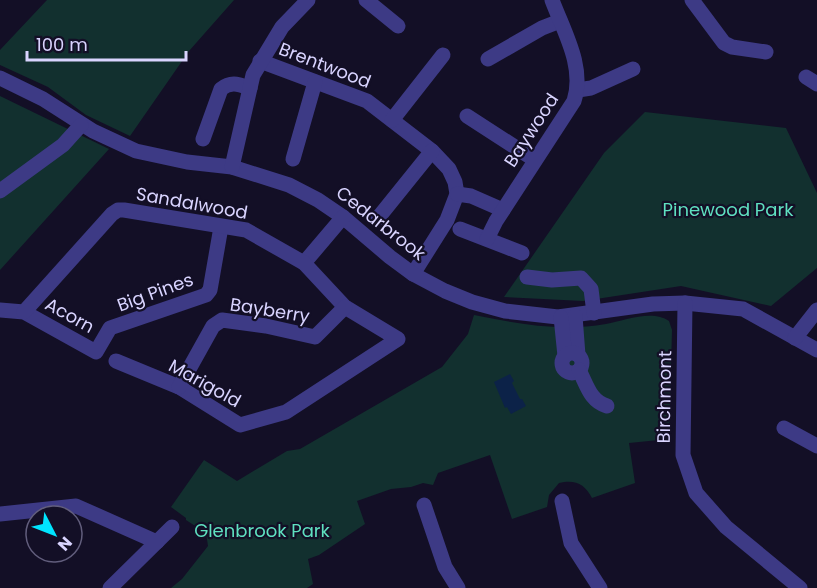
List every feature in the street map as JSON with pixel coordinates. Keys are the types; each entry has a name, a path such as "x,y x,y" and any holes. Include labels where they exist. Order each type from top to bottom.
{"street":[{"path":"232,167 253,75 282,27 309,0"},
{"path":"366,0 398,26"},
{"name":"Baywood","path":"487,239 503,210 574,101 578,90 577,68 552,0"},
{"path":"692,0 724,43 732,47 766,52"},
{"path":"488,59 542,28 560,21"},
{"path":"392,120 443,55"},
{"name":"Brentwood","path":"260,61 367,101 432,151 449,170 455,182 457,194"},
{"path":"578,90 591,88 633,69"},
{"name":"Cedarbrook","path":"0,78 43,99 81,125 111,141 158,157 232,167 289,185 318,200 343,217 412,274 445,291 487,307 527,315 568,316 653,304 685,303 743,309 817,350"},
{"path":"293,159 315,82"},
{"path":"203,139 221,89 228,84 236,83 250,88"},
{"path":"467,116 535,160"},
{"path":"0,191 63,145 81,125"},
{"path":"378,218 432,151"},
{"path":"412,274 447,220 457,194 471,196 503,210"},
{"name":"Sandalwood","path":"24,312 118,210 246,230 304,262 345,307 398,339"},
{"path":"304,262 343,217"},
{"name":"Big Pines","path":"96,352 110,328 206,295 210,290 221,227"},
{"path":"460,229 522,252"},
{"path":"527,277 552,280 581,278 591,289 594,313"},
{"name":"Birchmont","path":"685,303 682,455 696,493 726,527 800,588"},
{"name":"Bayberry","path":"179,387 213,326 222,320 266,326 315,337 345,307"},
{"path":"0,310 24,312"},
{"path":"795,338 817,310"},
{"name":"Acorn","path":"24,312 96,352"},
{"path":"568,316 572,355 562,362 563,369 573,373 579,370 592,397 598,404 607,406"},
{"name":"Marigold","path":"116,361 179,387 240,425 286,412 398,339"},
{"path":"784,428 817,446"},
{"path":"562,501 571,543 600,588"},
{"path":"0,514 76,506 157,542"},
{"path":"424,506 445,567 458,588"},
{"path":"110,588 172,527"}],"green space":[{"path":"47,0 234,0 189,51 130,136 86,115 48,87 0,65 0,50"},
{"path":"0,96 109,149 0,270"},
{"name":"Pinewood Park","path":"645,112 786,128 817,193 817,268 771,306 681,286 583,301 504,297 604,153"},
{"name":"Glenbrook Park","path":"474,315 523,324 556,327 606,324 646,316 655,316 669,321 672,330 669,439 629,443 635,483 592,498 583,486 575,482 559,483 549,495 547,507 512,519 490,455 438,473 433,485 423,483 391,489 357,501 365,524 319,555 308,559 313,584 307,588 171,588 182,579 208,546 206,533 171,507 204,460 237,481 287,451 300,449 442,367 468,334"}],"water":[{"path":"510,374 520,399 526,406 511,414 507,407 505,408 494,382"}]}
